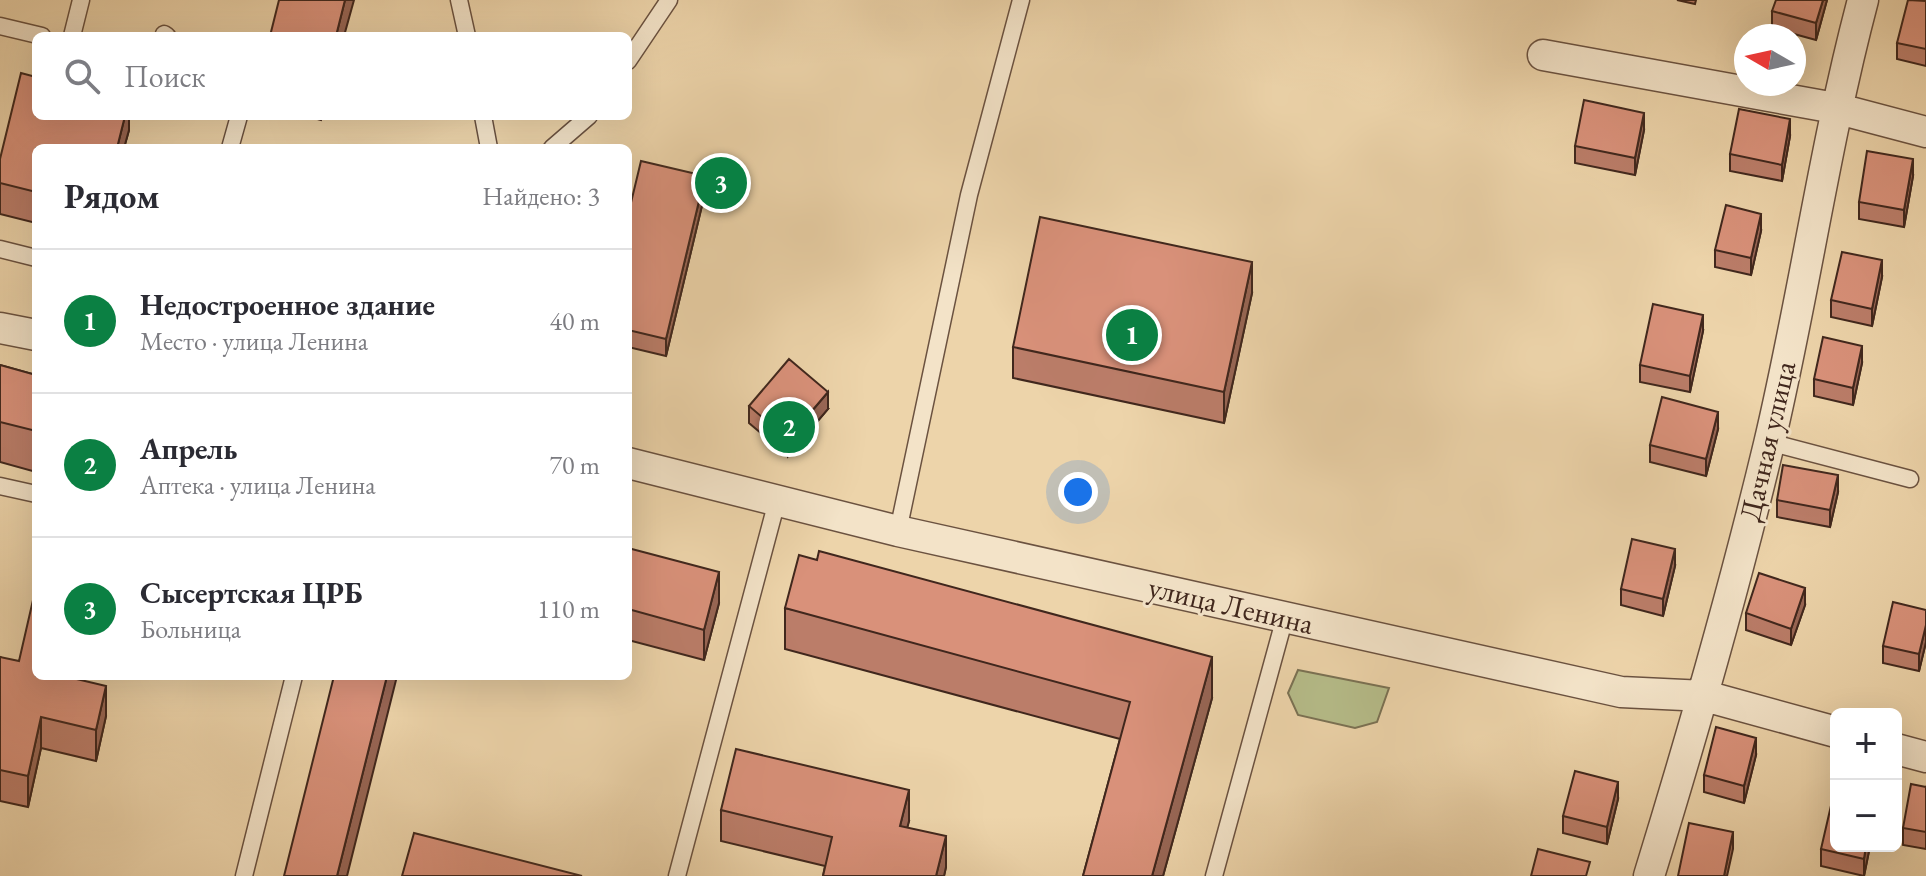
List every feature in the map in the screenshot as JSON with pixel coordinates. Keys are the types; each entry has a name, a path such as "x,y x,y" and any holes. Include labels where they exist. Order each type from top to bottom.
{"street":[{"name":"Дачная улица","path":"1649,876 1705,696 1769,442 1835,108 1863,0"},
{"path":"1543,55 1835,108 1926,132"},
{"path":"0,328 32,334"},
{"name":"улица Ленина","path":"632,464 898,531 1621,692 1705,696 1830,730"},
{"path":"1902,751 1926,757"}],"lane":[{"path":"73,32 81,0"},
{"path":"459,0 466,32"},
{"path":"632,55 669,0"},
{"path":"898,531 969,195 1021,0"},
{"path":"0,26 32,34"},
{"path":"231,144 238,120"},
{"path":"484,120 488,144"},
{"path":"557,144 584,120"},
{"path":"0,249 32,257"},
{"path":"1769,442 1910,479"},
{"path":"0,486 32,493"},
{"path":"677,876 777,501"},
{"path":"1214,876 1285,617"},
{"path":"244,876 293,680"}],"green space":[{"path":"1298,670 1389,688 1377,722 1355,728 1298,715 1288,693"}],"building":[{"path":"279,0 345,0 337,32 271,32"},
{"path":"1776,0 1823,0 1816,23 1772,11"},
{"path":"1908,0 1926,1 1926,49 1897,43"},
{"path":"21,73 32,76 32,120 124,120 118,144 32,144 32,191 0,183 0,159"},
{"path":"1584,100 1644,113 1635,158 1575,146"},
{"path":"1739,109 1790,119 1782,165 1730,154"},
{"path":"1867,151 1913,159 1904,210 1859,202"},
{"path":"641,161 705,176 666,339 632,331 632,198"},
{"path":"1726,205 1761,214 1751,258 1715,250"},
{"path":"1040,217 1252,262 1224,392 1013,347"},
{"path":"1842,252 1882,260 1872,309 1831,300"},
{"path":"1653,304 1703,315 1690,376 1640,365"},
{"path":"1823,337 1862,346 1853,388 1814,379"},
{"path":"789,359 828,392 788,439 749,406"},
{"path":"0,365 32,374 32,430 0,422"},
{"path":"1662,397 1718,412 1706,459 1650,445"},
{"path":"1783,465 1838,475 1830,510 1777,500"},
{"path":"1632,539 1675,549 1663,599 1621,589"},
{"path":"632,549 719,572 704,630 632,610"},
{"path":"819,551 1212,657 1152,876 1083,876 1130,702 785,608 799,555 817,560"},
{"path":"1759,573 1805,588 1791,629 1746,613"},
{"path":"1893,602 1926,610 1919,654 1883,646"},
{"path":"32,604 32,680 81,680 106,686 96,730 41,717 28,776 0,770 0,657 19,661"},
{"path":"333,680 386,680 337,876 284,876"},
{"path":"1716,727 1756,738 1744,786 1704,775"},
{"path":"736,749 909,790 900,826 946,836 936,876 823,876 832,837 721,810"},
{"path":"1575,771 1618,782 1607,827 1563,816"},
{"path":"1911,784 1926,787 1926,832 1903,828"},
{"path":"1830,810 1830,851 1821,849"},
{"path":"1689,823 1733,832 1724,876 1678,876"},
{"path":"414,833 582,876 402,876"},
{"path":"1538,849 1590,862 1586,876 1531,876"},
{"path":"1834,852 1865,852 1864,859"}],"place":[{"name":"Сысертская ЦРБ","path":"721,183"},
{"name":"Недостроенное здание","path":"1132,335"},
{"name":"Апрель","path":"789,427"}]}
